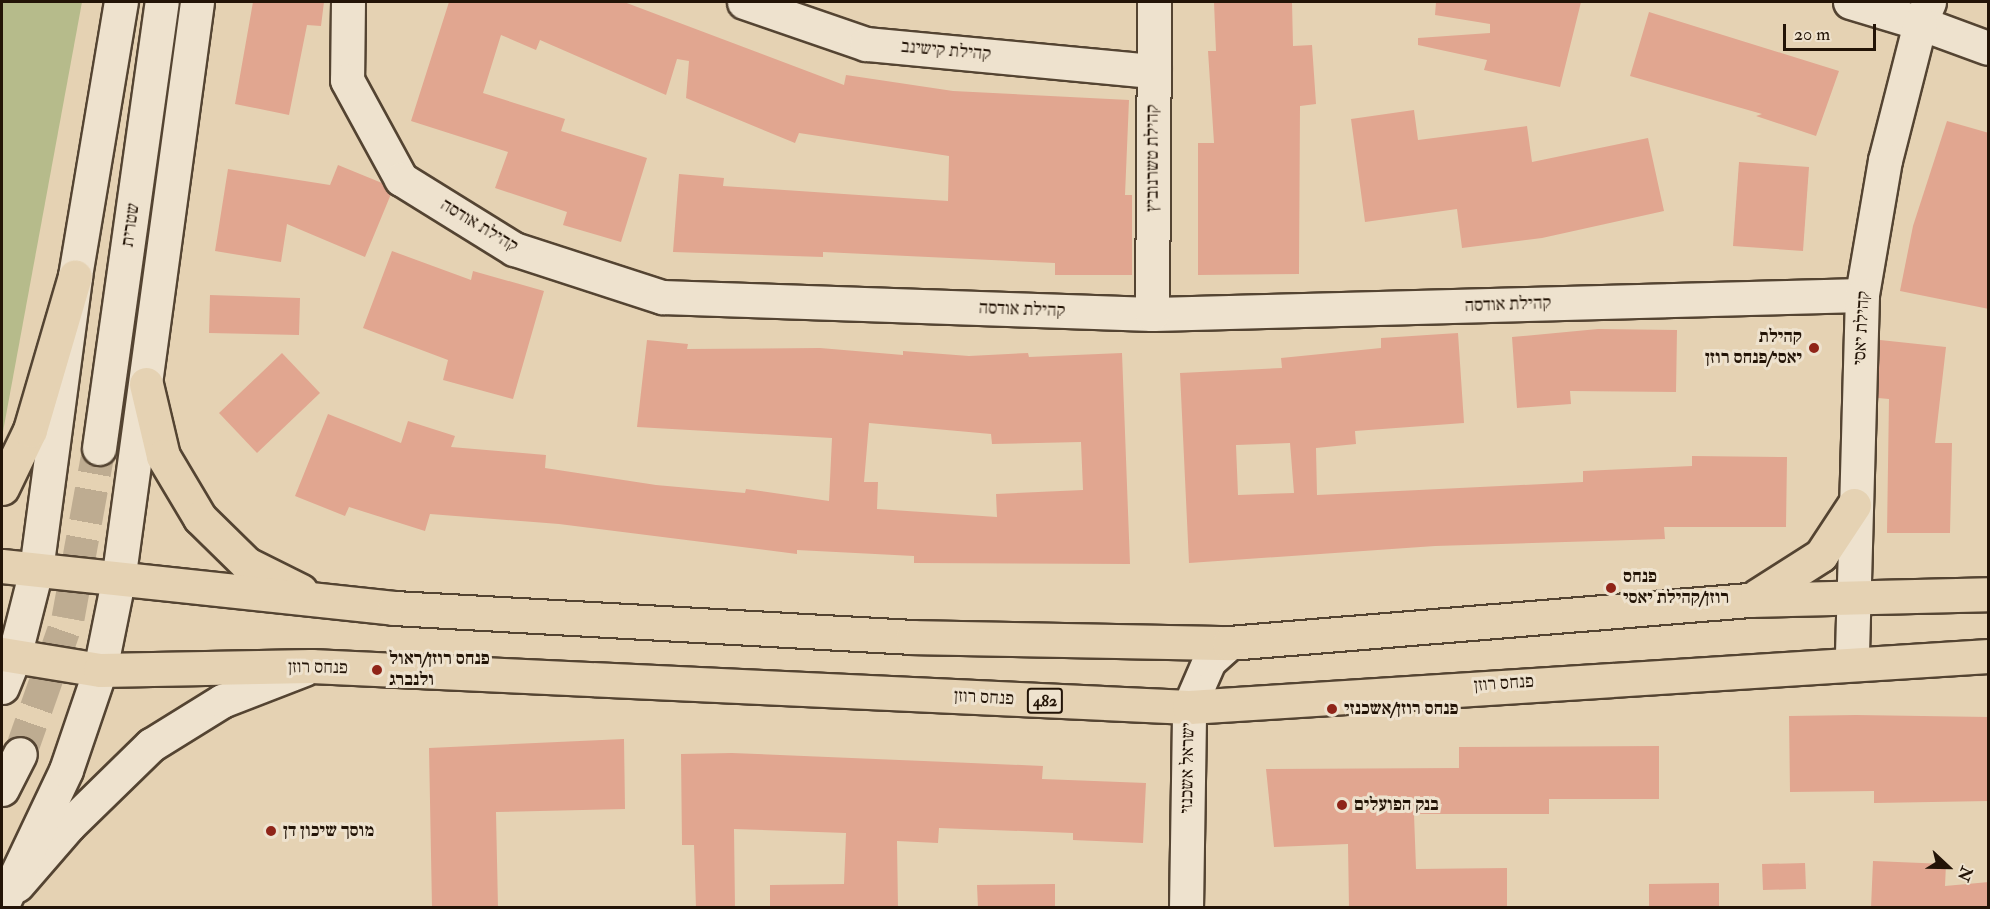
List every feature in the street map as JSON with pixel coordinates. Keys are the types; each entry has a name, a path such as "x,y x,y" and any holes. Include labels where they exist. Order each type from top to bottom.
{"main road":[{"path":"2,488 30,430 75,276"},
{"path":"146,384 163,456 200,518 247,564 327,602"},
{"path":"1749,600 1799,573 1821,555 1854,505"},
{"path":"2,566 327,602 912,637 1229,643 1749,600 1852,594 1989,594"},
{"name":"פנחס רוזן","path":"8,656 100,670 311,666 1189,707 1852,662 1989,656"}],"street":[{"path":"2,687 8,656 36,570 75,276 121,2"},
{"name":"שטרית","path":"99,448 162,2"},
{"path":"4,901 66,770 100,670 118,580 197,2"},
{"name":"קהילת אודסה","path":"348,2 348,80 401,179 514,249 662,297 1152,314 1862,295"},
{"name":"קהילת קישינב","path":"744,2 866,44 1154,71"},
{"name":"קהילת טשרנוביץ","path":"1152,314 1154,2"},
{"path":"1850,2 1925,12 1989,48"},
{"name":"קהילת יאסי","path":"1852,662 1854,505 1862,295 1885,160 1925,12"},
{"name":"ישראל אשכנזי","path":"1186,908 1189,707 1209,661 1229,643"},
{"path":"4,901 69,825 151,745 222,701 311,666"},
{"path":"2,789 21,754"}],"green space":[{"path":"2,2 82,2 2,437"}],"building":[{"path":"253,2 324,2 321,26 307,25 289,115 235,104"},
{"path":"449,2 624,2 844,85 846,75 953,91 1129,100 1125,195 1132,195 1132,275 1055,275 1055,263 823,252 823,257 673,252 679,174 724,178 723,186 948,201 949,156 799,133 795,143 686,98 689,61 677,59 666,95 540,40 536,50 501,35 483,93 565,119 561,131 647,158 621,242 563,225 567,212 495,188 508,152 411,121"},
{"path":"1214,2 1292,2 1293,46 1312,45 1316,104 1300,106 1299,274 1198,275 1198,143 1214,143 1208,51 1216,51"},
{"path":"1436,2 1581,2 1560,87 1484,70 1487,60 1418,45 1418,38 1490,33 1490,24 1435,15"},
{"path":"1649,12 1839,71 1816,136 1756,116 1762,114 1630,76"},
{"path":"1414,110 1418,140 1527,126 1532,162 1648,138 1664,211 1542,238 1462,248 1457,209 1365,222 1351,119"},
{"path":"1947,121 1989,133 1989,309 1900,291 1913,226"},
{"path":"1739,162 1809,167 1803,251 1733,246"},
{"path":"338,165 382,183 391,194 365,257 287,224 281,262 215,251 228,169 330,185"},
{"path":"392,251 471,280 473,271 544,291 513,399 443,380 448,360 363,328"},
{"path":"210,295 300,298 299,335 209,333"},
{"path":"1598,329 1677,330 1676,392 1570,391 1571,404 1517,408 1512,337"},
{"path":"1458,333 1464,423 1355,431 1356,444 1316,448 1317,495 1583,482 1583,471 1692,466 1692,456 1787,457 1786,527 1664,527 1665,539 1435,546 1189,563 1180,373 1282,368 1281,358 1381,348 1381,338","holes":["1290,443 1294,493 1238,495 1236,445"]},
{"path":"647,340 688,344 687,349 820,348 903,355 903,351 969,356 1028,353 1029,357 1122,353 1130,564 914,563 914,556 797,550 797,554 559,524 430,514 425,531 349,507 345,516 295,496 328,414 401,443 408,421 455,436 451,447 546,455 545,468 656,485 745,493 746,489 829,501 832,438 637,427","holes":["869,423 991,434 992,444 1081,442 1083,490 996,494 997,517 877,509 878,482 864,482"]},
{"path":"1880,340 1946,347 1935,443 1952,443 1950,533 1887,533 1889,399 1878,398"},
{"path":"282,353 320,393 257,453 219,413"},
{"path":"1789,716 1989,717 1989,801 1874,803 1874,791 1790,792"},
{"path":"624,739 625,809 496,812 498,908 432,908 429,748"},
{"path":"1659,746 1659,799 1549,799 1549,814 1414,814 1416,869 1507,868 1507,908 1349,908 1348,844 1274,847 1266,769 1459,768 1459,747"},
{"path":"732,753 1043,766 1042,779 1146,783 1143,843 1073,840 1073,833 939,828 938,843 897,841 898,908 770,908 770,885 844,884 846,833 734,829 735,908 696,908 694,845 682,845 681,754"},
{"path":"1873,861 1946,864 1945,886 1989,882 1989,908 1871,908"},
{"path":"1805,863 1806,889 1763,890 1762,864"},
{"path":"1719,883 1719,908 1649,908 1649,884"},
{"path":"1055,884 1055,908 978,908 977,885"}],"tunnel":[{"path":"20,754 68,618 99,448"}],"place":[{"name":"קהילת יאסי/פנחס רוזן","path":"1814,348"},
{"name":"פנחס רוזן/קהילת יאסי","path":"1611,588"},
{"name":"פנחס רוזן/ראול ולנברג","path":"377,670"},
{"name":"פנחס רוזן/אשכנזי","path":"1332,709"},
{"name":"בנק הפועלים","path":"1342,805"},
{"name":"מוסך שיכון דן","path":"271,831"}]}
